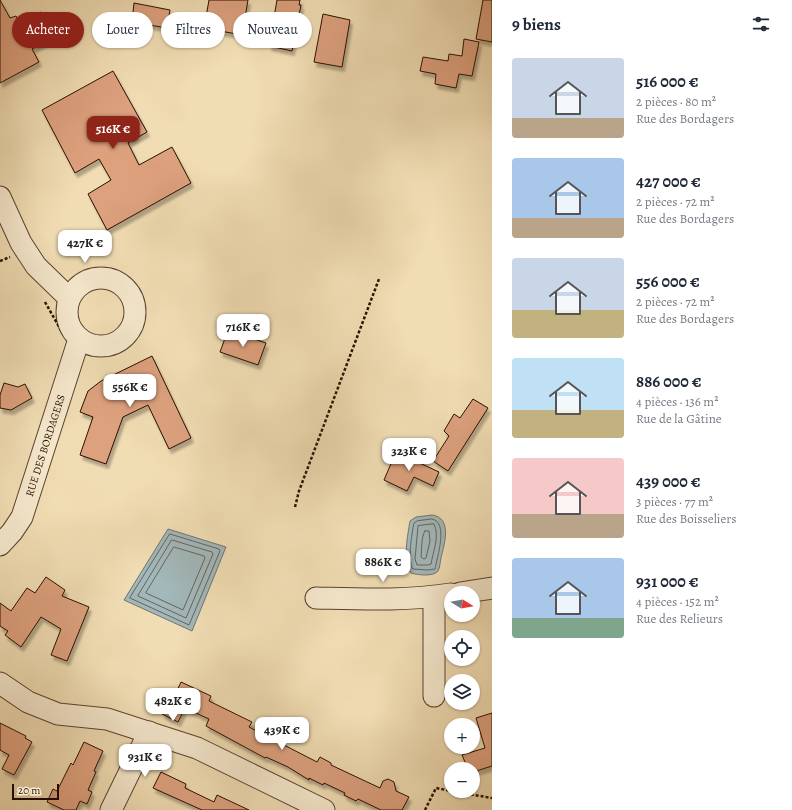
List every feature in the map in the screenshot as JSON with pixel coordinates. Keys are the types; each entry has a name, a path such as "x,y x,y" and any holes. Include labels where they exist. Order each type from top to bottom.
{"street":[{"path":"0,198 21,243 36,266 69,298"},
{"path":"95,278 107,278 118,282 127,289 135,310 135,321 130,331 122,340 112,345 101,347 89,345 71,337 72,331 67,320 66,309 69,298 75,289 85,282 95,278"},
{"name":"RUE DES BORDAGERS","path":"0,545 12,532 22,517 71,337"},
{"path":"480,590 492,588"},
{"path":"316,598 394,599 442,596 434,696"},
{"path":"0,683 28,702 58,714 107,719 197,748 324,810"},
{"path":"111,810 149,732"}],"path":[{"path":"295,507 302,484 379,279"},
{"path":"42,297 71,337"},
{"path":"425,810 436,788 444,790"},
{"path":"480,796 492,798"}],"water":[{"path":"432,515 439,517 443,521 446,533 439,569 436,573 429,575 411,573 408,568 406,555 410,521 416,517"},
{"path":"168,529 226,547 192,631 124,600"}],"building":[{"path":"0,0 10,18 12,17 12,48 34,48 32,49 39,62 0,83"},
{"path":"209,0 248,0 246,12 233,12 233,33 225,32 225,12 207,12"},
{"path":"277,0 300,0 300,12 275,12"},
{"path":"483,0 492,0 492,42 476,39"},
{"path":"134,3 170,10 170,12 161,12 161,27 153,26 153,12 133,12"},
{"path":"323,14 350,20 342,67 314,62"},
{"path":"464,39 479,42 472,76 459,74 456,88 435,84 436,74 420,71 423,57 448,61 449,54 462,56"},
{"path":"278,48 293,48 292,51"},
{"path":"113,71 147,132 128,143 139,165 172,147 191,183 107,230 88,194 111,180 99,159 75,173 42,110"},
{"path":"228,330 266,343 258,365 220,352"},
{"path":"152,356 191,438 169,449 148,405 123,417 106,464 80,455 93,417 80,412 88,391 101,381"},
{"path":"4,383 18,387 25,384 32,398 11,410 0,408 0,395"},
{"path":"473,399 488,408 448,471 433,461 449,436 444,431 454,414 460,418"},
{"path":"396,452 439,472 433,486 414,477 407,491 384,480"},
{"path":"46,577 65,590 62,596 89,607 67,661 51,655 61,629 41,617 21,647 5,635 8,631 0,626 0,603 11,611 27,588 35,593"},
{"path":"181,682 211,696 209,701 252,722 249,727 317,762 320,757 331,763 331,765 380,788 383,781 388,779 394,782 396,791 409,797 402,810 381,810 358,799 356,801 344,795 345,793 324,783 323,785 309,778 309,780 288,767 266,757 265,758 206,726 209,719 185,708 178,722 162,714 171,695 174,697"},
{"path":"492,713 492,766 480,770 480,762 465,762 462,755 480,754 480,750 485,748 480,731 480,718 476,718"},
{"path":"0,723 26,736 25,738 32,742 14,775 2,769 9,755 0,750"},
{"path":"84,742 103,751 94,771 96,772 88,790 92,792 87,804 80,801 76,810 64,810 47,802 53,789 57,791 71,763 73,765"},
{"path":"161,772 186,784 185,788 214,802 217,795 249,810 202,810 153,788"}]}
